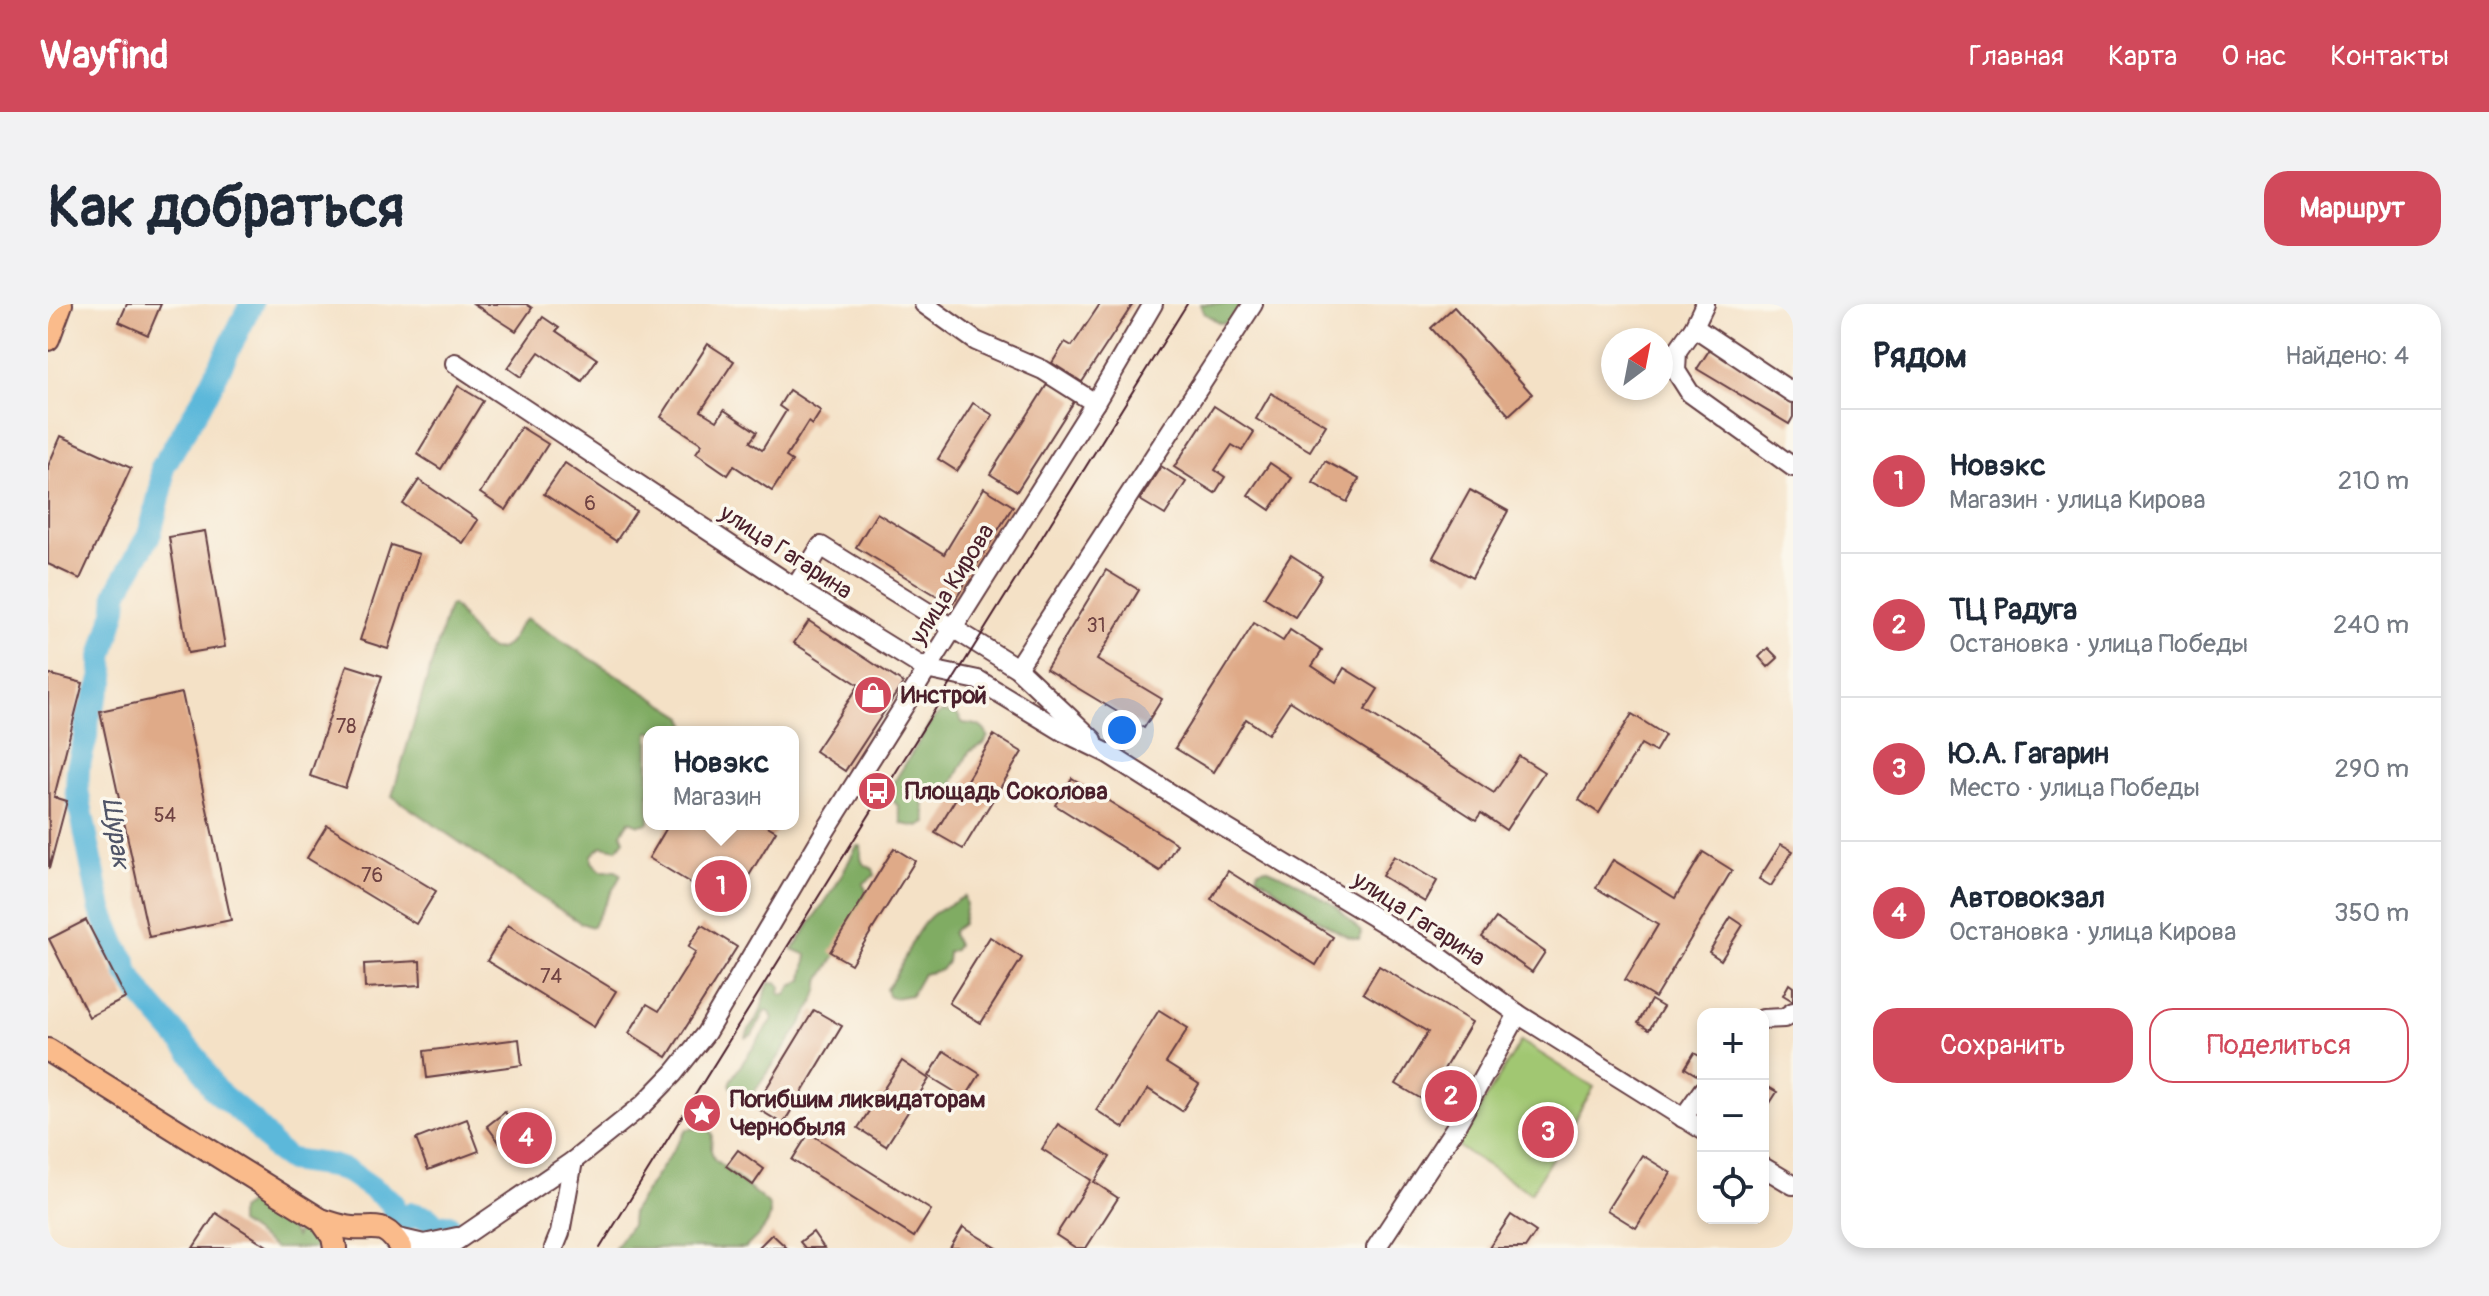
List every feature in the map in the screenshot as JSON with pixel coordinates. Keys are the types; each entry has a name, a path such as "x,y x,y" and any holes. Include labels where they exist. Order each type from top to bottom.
{"main road":[{"path":"48,339 61,304"},
{"path":"48,1050 321,1220 340,1227 379,1227 397,1242"},
{"path":"321,1220 333,1237 336,1248"},
{"path":"336,1248 347,1234 357,1228"}],"street":[{"path":"924,304 976,341 1043,370 1095,403"},
{"name":"улица Кирова","path":"446,1248 573,1161 644,1104 706,1033 824,833 1095,403 1153,304"},
{"path":"1017,668 1253,304"},
{"path":"1705,304 1677,351 1676,371 1690,393 1793,467"},
{"path":"1694,327 1793,393"},
{"name":"улица Гагарина","path":"455,363 795,588 926,669 978,680 1064,732 1107,753 1437,955 1518,1014 1697,1126"},
{"name":"улица Гагарина","path":"795,588 821,546 1017,668 1107,753"},
{"path":"1769,1019 1784,1018 1793,1012"},
{"path":"1376,1248 1455,1128 1518,1014"},
{"path":"1683,1118 1697,1098"},
{"path":"554,1248 560,1233 573,1161"},
{"path":"1769,1171 1793,1185"},
{"path":"397,1242 424,1244 467,1234"}],"green space":[{"path":"1200,304 1243,304 1232,322 1220,323 1204,313"},
{"path":"449,606 458,611 476,637 491,649 508,644 527,619 684,717 686,726 643,726 643,824 629,821 621,833 624,840 617,849 602,846 592,855 592,862 601,871 616,871 621,875 592,927 531,891 392,796"},
{"path":"942,712 957,714 963,723 978,725 988,736 984,744 969,752 949,791 944,793 929,786 924,790 927,823 919,827 902,824 898,806 890,797 891,787 933,719"},
{"path":"857,846 861,846 862,862 873,869 875,875 863,884 866,908 819,982 818,991 803,1020 753,1094 744,1098 730,1087 730,1081 773,1019 766,1011 752,1035 746,1038 761,1011 769,983 777,982 781,986 780,994 786,995 792,986 803,980 807,955 793,949 835,887"},
{"path":"1266,868 1337,907 1361,932 1360,939 1351,938 1325,924 1257,876 1258,870"},
{"path":"964,896 966,905 962,924 952,934 957,945 948,952 947,962 941,970 923,974 911,995 888,996 886,989 924,924 935,913"},
{"path":"1521,1041 1594,1087 1531,1193 1457,1146"},
{"path":"706,1128 712,1134 714,1159 768,1204 770,1211 764,1229 745,1248 615,1248 631,1225 632,1212 687,1129"},
{"path":"252,1201 282,1217 296,1237 298,1226 309,1231 323,1248 275,1248 239,1223 239,1210"}],"building":[{"path":"127,304 161,304 148,335 119,322"},
{"path":"474,304 526,304 532,308 516,331"},
{"path":"1100,304 1133,304 1082,382 1052,363 1065,342 1072,346"},
{"path":"1454,307 1532,394 1509,415 1431,328"},
{"path":"543,317 559,328 556,331 597,359 582,381 539,352 521,377 508,368"},
{"path":"708,344 734,361 701,411 717,421 724,410 757,432 750,442 762,450 786,411 779,406 789,390 821,411 812,425 808,422 786,457 792,461 772,491 734,466 728,475 696,453 702,444 661,417"},
{"path":"1710,349 1793,400 1793,417 1789,424 1697,369"},
{"path":"1048,383 1075,400 1017,491 990,474"},
{"path":"458,386 483,401 441,469 417,454"},
{"path":"1271,393 1326,425 1310,451 1256,419"},
{"path":"973,403 993,415 957,471 938,459"},
{"path":"1214,406 1254,432 1242,451 1232,445 1215,470 1225,477 1215,493 1174,467"},
{"path":"521,427 548,444 506,510 480,493"},
{"path":"61,436 131,468 80,579 48,564 48,466"},
{"path":"1325,461 1359,479 1347,502 1313,483"},
{"path":"565,463 636,511 616,541 544,494"},
{"path":"1270,463 1292,478 1270,510 1248,495"},
{"path":"1161,466 1186,482 1165,515 1140,500"},
{"path":"419,480 478,520 463,543 403,504"},
{"path":"984,488 1013,506 952,605 856,547 877,513 944,554"},
{"path":"1470,490 1508,511 1472,578 1433,557"},
{"path":"205,531 225,647 188,653 169,537"},
{"path":"391,545 419,554 388,649 360,640"},
{"path":"1291,555 1322,575 1295,617 1264,597"},
{"path":"1106,570 1139,590 1097,660 1162,699 1144,728 1046,669"},
{"path":"809,621 903,683 845,771 815,751 859,685 794,643"},
{"path":"1254,623 1283,641 1290,630 1322,651 1312,666 1336,682 1344,668 1378,689 1365,710 1494,793 1519,756 1544,772 1506,830 1481,813 1476,820 1290,701 1268,734 1246,719 1214,772 1175,748"},
{"path":"1768,648 1778,658 1768,667 1759,657"},
{"path":"347,665 382,676 345,788 310,776"},
{"path":"48,674 83,683 54,797 67,801 49,869"},
{"path":"182,693 231,920 149,937 100,711"},
{"path":"1632,714 1665,735 1655,752 1641,744 1599,813 1579,800"},
{"path":"994,735 1022,752 963,849 935,833"},
{"path":"1072,778 1177,844 1160,871 1055,805"},
{"path":"327,825 436,891 416,924 307,858"},
{"path":"665,830 776,831 730,907 649,858"},
{"path":"1781,844 1793,851 1771,886 1759,879"},
{"path":"894,848 915,861 851,964 830,952"},
{"path":"1703,852 1732,870 1655,998 1625,980 1658,925 1596,888 1613,860 1675,898"},
{"path":"1394,856 1437,881 1425,902 1382,876"},
{"path":"1228,871 1333,937 1316,965 1211,899"},
{"path":"1731,917 1743,925 1721,960 1709,952"},
{"path":"1496,918 1545,952 1532,972 1482,937"},
{"path":"86,920 126,998 89,1017 49,939"},
{"path":"508,925 616,991 594,1027 487,961"},
{"path":"702,925 737,947 667,1057 629,1033 647,1004 659,1011 696,952 688,947"},
{"path":"990,937 1022,958 981,1023 949,1003"},
{"path":"420,961 421,985 365,988 364,964"},
{"path":"1379,966 1472,1022 1425,1101 1396,1084 1428,1032 1363,993"},
{"path":"1789,984 1793,987 1793,1001 1783,995"},
{"path":"1651,1000 1663,1007 1649,1030 1638,1023"},
{"path":"814,1010 842,1026 783,1124 755,1107"},
{"path":"1159,1010 1188,1028 1166,1063 1199,1084 1182,1111 1148,1089 1124,1128 1096,1110"},
{"path":"519,1039 522,1065 427,1078 424,1051"},
{"path":"944,1051 980,1074 965,1098 929,1076"},
{"path":"1694,1053 1697,1055 1697,1075 1685,1068"},
{"path":"902,1061 929,1079 886,1146 858,1128"},
{"path":"1769,1087 1777,1092 1769,1102"},
{"path":"505,1112 517,1129 499,1142 487,1126"},
{"path":"467,1119 479,1151 428,1170 416,1139"},
{"path":"1058,1124 1110,1157 1094,1182 1118,1198 1086,1248 1076,1248 1056,1235 1091,1180 1042,1149"},
{"path":"809,1133 931,1210 914,1237 792,1160"},
{"path":"738,1150 764,1169 753,1185 726,1166"},
{"path":"1642,1155 1671,1173 1636,1228 1607,1210"},
{"path":"216,1213 270,1248 193,1248"},
{"path":"1511,1215 1536,1232 1525,1248 1489,1248"},
{"path":"963,1227 997,1248 950,1248"},
{"path":"813,1232 824,1248 805,1248 800,1242"},
{"path":"772,1234 787,1248 758,1248"}],"waterway":[{"name":"Шурак","path":"251,304 208,391 162,468 162,485 150,533 117,592 116,608 102,657 104,678 87,718 78,768 77,790 101,910 126,963 127,972 143,996 197,1059 214,1089 253,1122 276,1150 290,1160 332,1166 349,1172 392,1202 394,1211 403,1218 412,1214 428,1218 438,1228 448,1225"}],"tram line":[{"path":"600,1248 1187,304"}],"place":[{"name":"Инстрой","path":"873,695"},
{"name":"Площадь Соколова","path":"877,791"},
{"name":"Новэкс","path":"721,886"},
{"name":"ТЦ Радуга","path":"1451,1096"},
{"name":"Погибшим ликвидаторам Чернобыля","path":"702,1113"},
{"name":"Ю.А. Гагарин","path":"1548,1132"},
{"name":"Автовокзал","path":"526,1138"}]}
